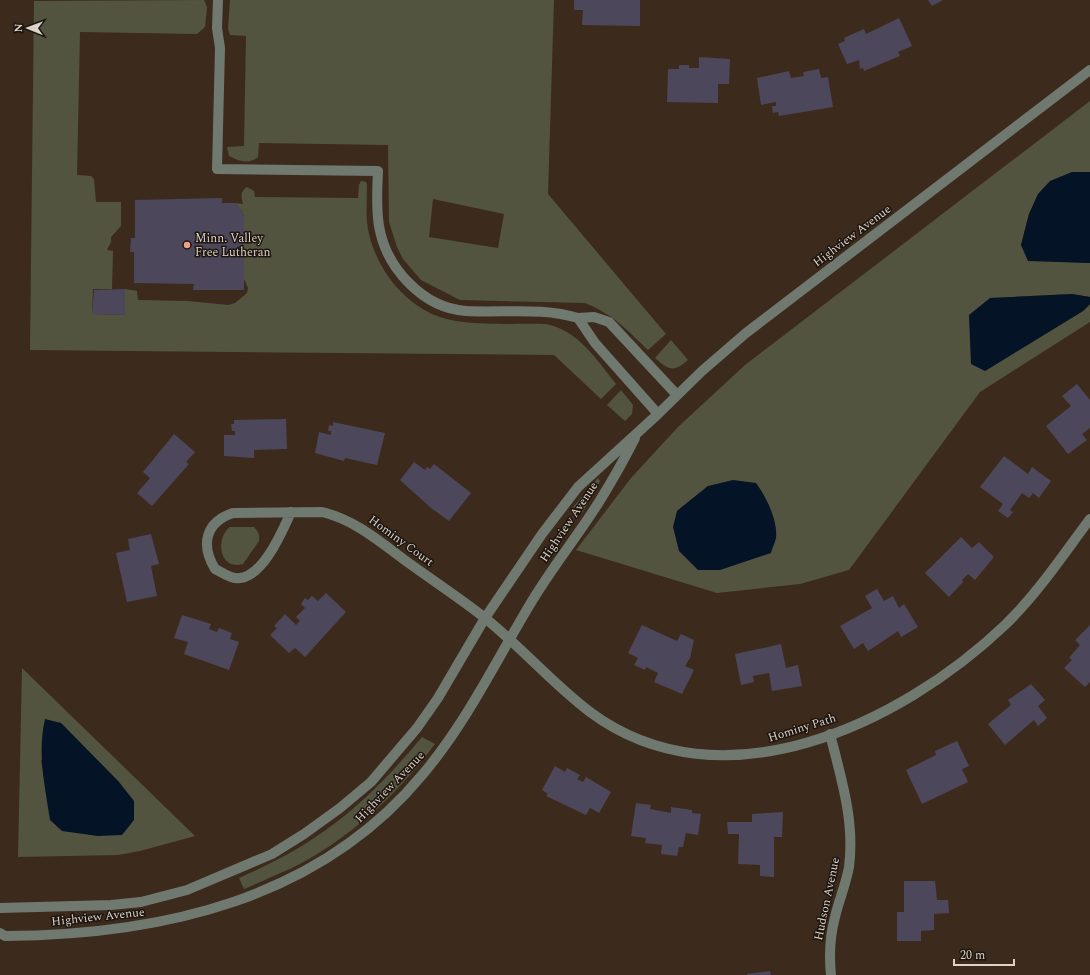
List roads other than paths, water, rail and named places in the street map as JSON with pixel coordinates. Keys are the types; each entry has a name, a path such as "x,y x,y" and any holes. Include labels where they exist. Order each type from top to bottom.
{"street":[{"path":"218,0 217,28 220,48 217,169 378,171 379,226 384,245 400,274 422,294 434,302 464,311 554,313 578,318 594,317 609,322 677,395"},
{"name":"Highview Avenue","path":"0,908 80,908 141,902 187,890 251,864 276,851 340,808 371,782 396,755 438,698 485,618 542,534 578,487 658,414 702,371 779,307 1090,70"},
{"path":"578,318 595,343 658,414"},
{"name":"Highview Avenue","path":"0,933 5,936 53,936 136,927 188,916 246,898 273,886 322,860 366,832 422,775 456,730 530,605 620,468 638,432"},
{"name":"Hominy Court","path":"291,512 266,560 256,570 246,576 235,578 215,568 207,550 207,541 210,528 216,521 233,513 291,512 322,512 349,520 485,618"},
{"name":"Hominy Path","path":"485,618 590,712 614,727 640,739 670,749 698,754 725,756 753,755 785,749 830,734 868,718 906,698 944,675 1004,625 1029,600 1090,519"},
{"name":"Hudson Avenue","path":"830,734 848,805 851,844 846,884 832,931 830,958 831,975"}],"water":[{"path":"1072,172 1090,172 1090,263 1028,261 1021,245 1029,214 1038,194 1050,181"},
{"path":"1072,294 1090,297 1090,304 1083,311 985,371 971,364 969,315 990,298"},
{"path":"733,480 756,483 764,495 773,517 776,531 776,538 771,553 720,570 698,570 679,551 673,527 677,511 708,486"},
{"path":"45,719 61,723 119,782 134,801 134,820 122,835 98,836 62,831 50,820 42,757"}],"place":[{"name":"Minn. Valley Free Lutheran","path":"187,245"}]}
